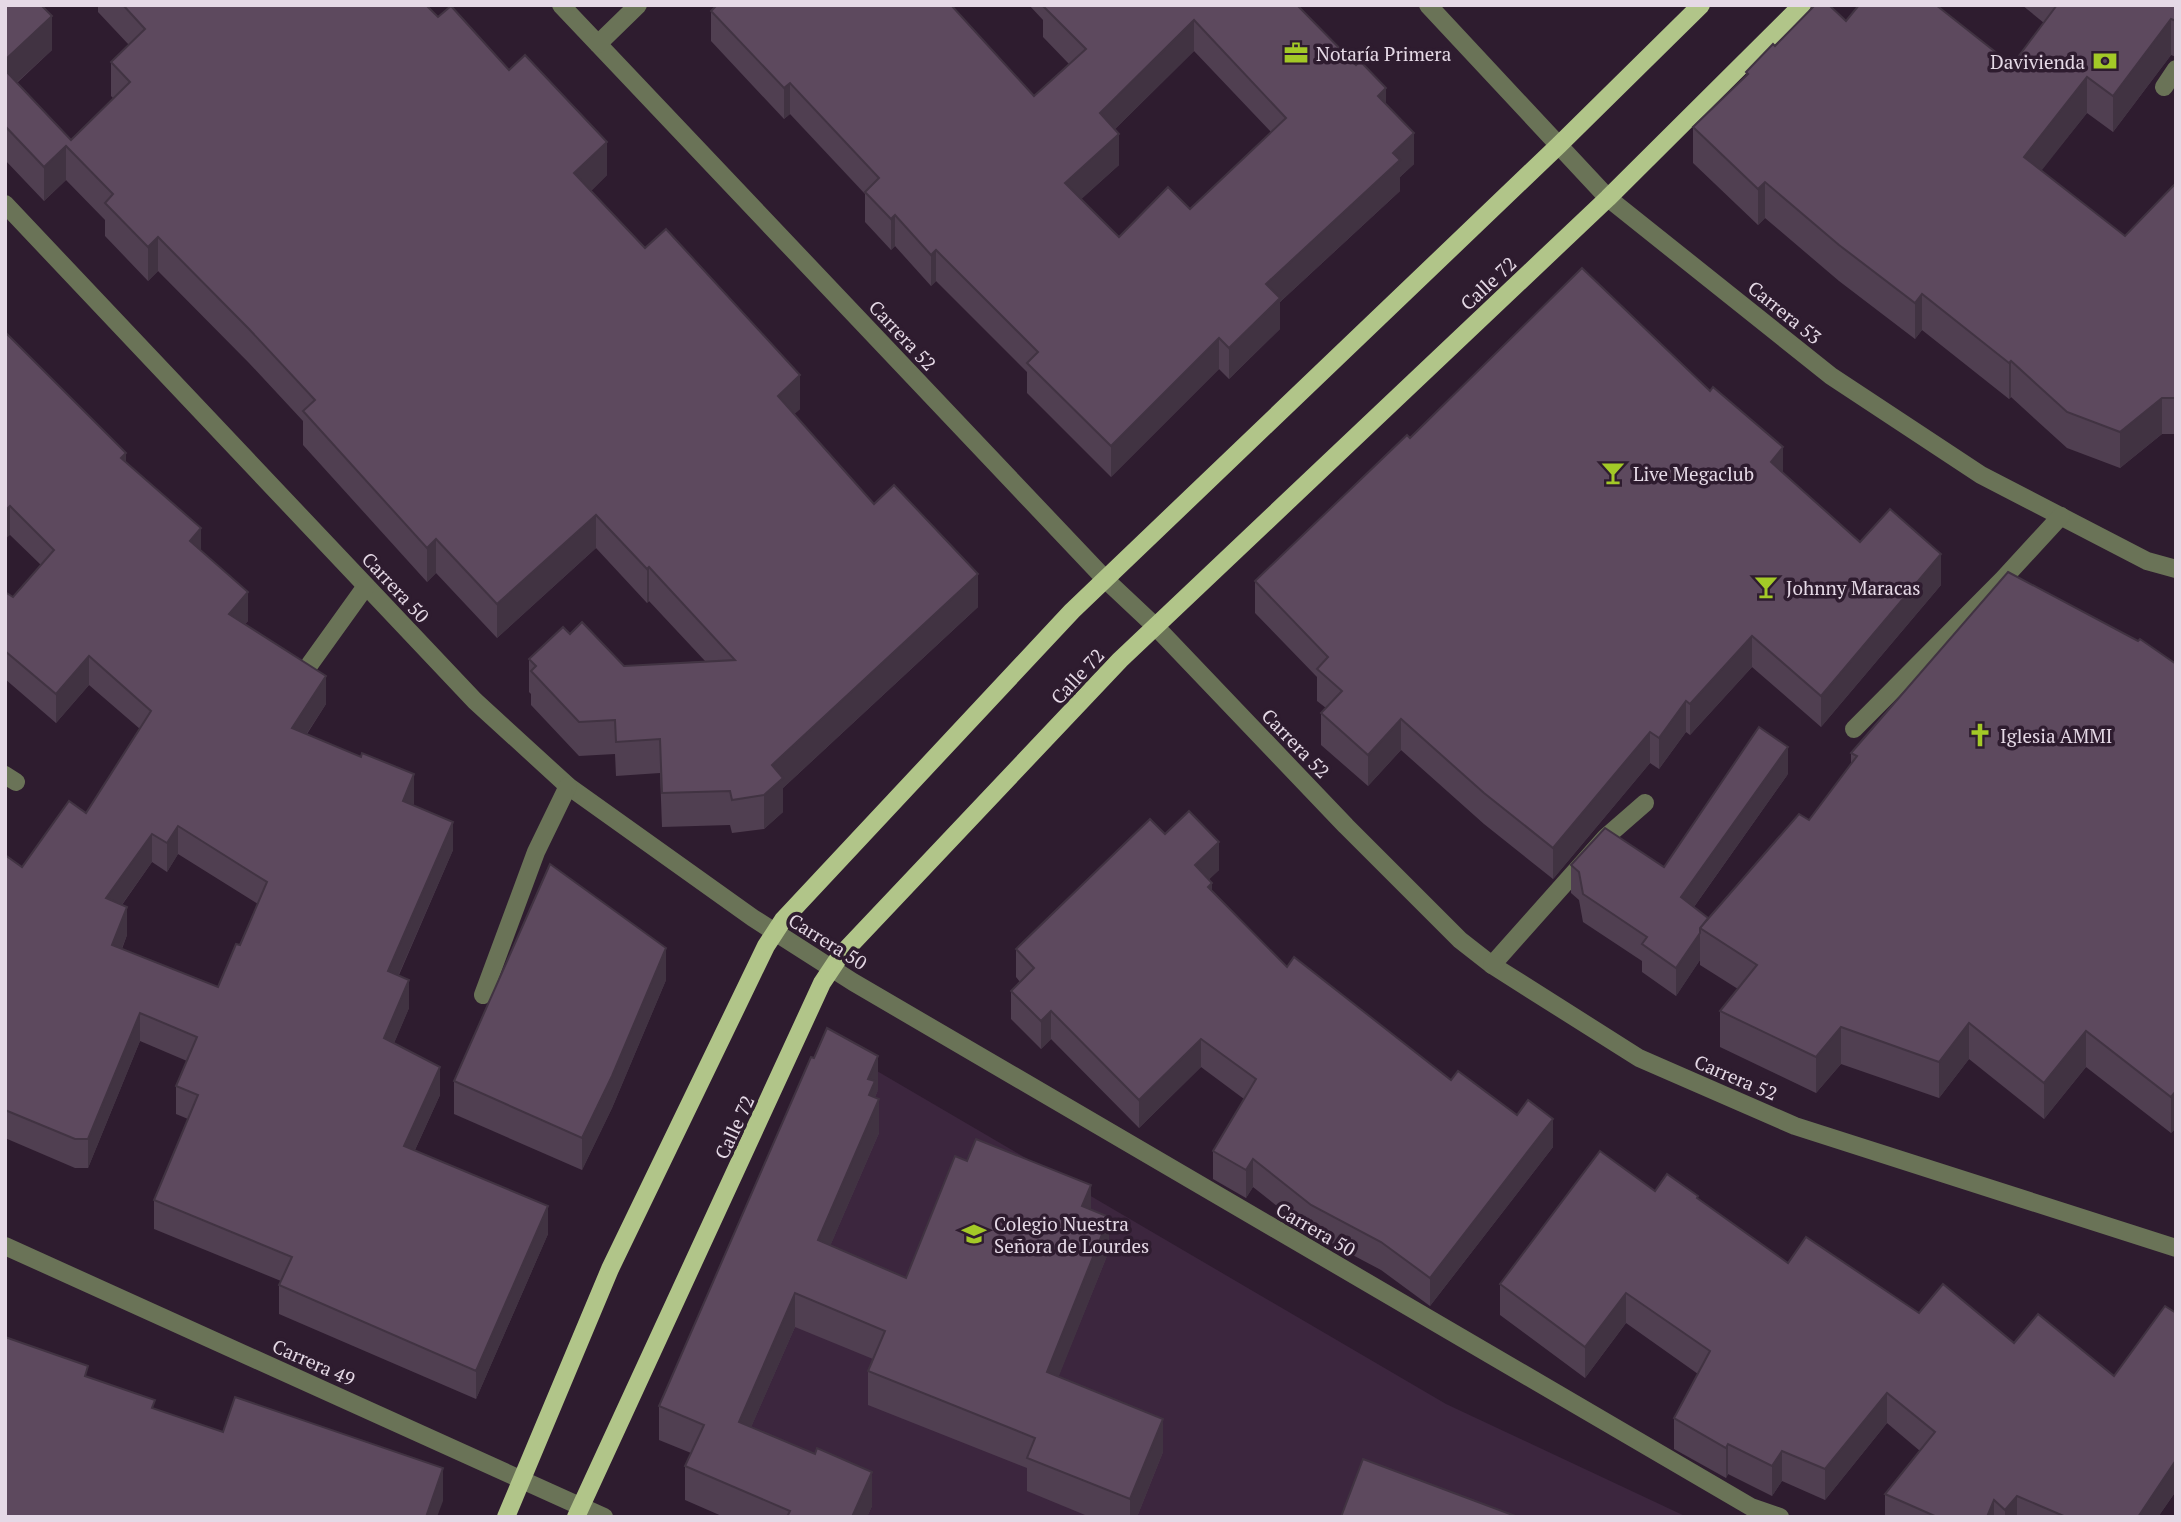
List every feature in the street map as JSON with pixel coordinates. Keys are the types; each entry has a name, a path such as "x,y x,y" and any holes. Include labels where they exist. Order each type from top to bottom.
{"main road":[{"path":"506,1517 610,1269 774,932 1072,611 1559,145 1701,5"},
{"name":"Calle 72","path":"578,1511 822,983 841,956 1120,660 1608,198 1802,5"}],"street":[{"name":"Carrera 52","path":"561,5 1106,580 1156,627 1346,826 1460,940 1492,965 1639,1058 1795,1126 2176,1248"},
{"path":"598,44 638,5"},
{"name":"Carrera 53","path":"1427,5 1608,198 1831,376 1981,475 2147,561 2176,569"},
{"path":"2164,87 2176,69"},
{"name":"Carrera 50","path":"5,204 475,701 568,786 774,932 831,969 1751,1507 1780,1517"},
{"path":"1854,729 2003,579 2061,516"},
{"path":"310,664 366,586"},
{"path":"483,995 536,852 568,786"},
{"path":"1492,965 1605,837 1645,803"},
{"name":"Carrera 49","path":"5,1247 521,1479 578,1511 604,1517"}],"shaded area":[{"name":"Colegio Nuestra Señora de Lourdes","path":"865,1064 1446,1404 1687,1517 784,1517 690,1478"}],"building":[{"path":"41,5 52,16 5,60 5,7"},
{"path":"123,5 426,5 438,17 451,6 509,70 525,55 607,142 574,173 645,248 666,229 800,375 778,396 874,504 894,485 978,574 772,765 783,778 764,795 732,800 730,791 662,793 660,739 616,742 615,720 579,722 531,671 536,666 529,659 563,627 570,634 582,622 624,666 735,660 649,567 647,569 596,515 497,604 436,539 427,548 303,411 315,400 158,237 148,247 105,203 113,194 66,146 44,167 5,126 5,70 71,140 130,82 111,62 145,29"},
{"path":"717,5 951,5 1034,96 1086,49 1044,5 1297,5 1356,65 1360,61 1386,88 1378,96 1414,133 1393,153 1400,160 1266,284 1280,298 1229,348 1219,338 1111,446 1027,363 1038,352 936,250 931,255 895,215 891,219 865,192 879,178 790,83 784,88 711,11","holes":["1194,20 1286,118 1190,209 1168,187 1119,237 1065,183 1119,134 1100,113"]},
{"path":"1815,5 1829,5 1846,21 1859,5 1936,5 2012,65 2057,5 2176,5 2176,21 2171,19 2113,96 2087,77 2024,157 2125,236 2176,183 2176,398 2162,398 2120,432 2067,412 2011,361 2009,363 1922,294 1915,303 1839,245 1765,182 1758,189 1693,127 1748,74 1746,72 1773,44 1775,46"},
{"path":"1582,268 1710,391 1713,387 1783,447 1771,462 1860,542 1890,509 1941,554 1821,696 1752,636 1690,704 1686,701 1659,738 1650,732 1553,848 1484,793 1401,719 1368,755 1321,713 1342,691 1317,669 1328,657 1255,581 1407,435 1410,438"},
{"path":"5,332 126,453 121,458 201,528 190,541 248,592 229,614 326,676 292,728 361,757 362,753 414,774 403,801 453,822 388,971 409,980 384,1038 440,1067 404,1146 548,1206 476,1371 279,1285 292,1257 154,1200 198,1095 176,1086 197,1037 140,1013 88,1139 75,1139 5,1110 5,855 22,867 69,801 86,813 151,711 89,656 56,694 5,651 5,592 13,597 54,550 10,506 5,511","holes":["178,826 267,882 240,945 236,944 218,987 112,945 127,907 106,898 152,834 167,843"]},
{"path":"2008,572 2138,641 2140,639 2176,664 2176,1091 2171,1097 2086,1031 2044,1083 1969,1023 1939,1062 1841,1027 1816,1057 1720,1011 1757,965 1700,928 1799,814 1809,820 1857,756 1851,753"},
{"path":"1759,727 1788,747 1681,897 1708,918 1676,968 1642,944 1647,937 1583,894 1579,872 1571,865 1605,828 1664,867"},
{"path":"1189,811 1219,842 1195,865 1212,883 1208,887 1287,967 1294,957 1451,1080 1458,1071 1517,1115 1528,1100 1553,1119 1430,1278 1381,1242 1311,1205 1253,1159 1246,1170 1213,1151 1256,1079 1201,1039 1139,1100 1051,1011 1041,1021 1011,991 1034,968 1016,949 1150,819 1165,834"},
{"path":"550,864 666,948 612,1076 582,1138 454,1081"},
{"path":"827,1028 878,1056 868,1079 875,1081 869,1095 879,1099 818,1240 906,1278 955,1156 967,1161 976,1139 1091,1185 1082,1206 1109,1217 1047,1372 1163,1419 1130,1499 1027,1458 1035,1438 868,1371 885,1331 795,1293 739,1422 815,1454 817,1448 872,1472 852,1517 787,1517 790,1511 685,1466 704,1425 659,1406 811,1057 814,1058"},
{"path":"1600,1151 1655,1191 1667,1174 1788,1263 1806,1237 1919,1313 1943,1284 2014,1343 2038,1314 2114,1376 2165,1306 2176,1313 2176,1460 2138,1517 2066,1517 2017,1496 2005,1510 1994,1500 1987,1517 1937,1517 1885,1494 1935,1432 1887,1393 1825,1469 1782,1451 1772,1466 1728,1444 1726,1448 1674,1418 1710,1351 1626,1293 1585,1347 1500,1284"},
{"path":"5,1337 88,1366 85,1376 155,1400 152,1408 223,1432 235,1397 443,1468 426,1517 5,1517"},
{"path":"1363,1459 1518,1517 1341,1517"}],"place":[{"name":"Notaría Primera","path":"1296,53"},
{"name":"Davivienda","path":"2105,61"},
{"name":"Live Megaclub","path":"1613,473"},
{"name":"Johnny Maracas","path":"1766,587"},
{"name":"Iglesia AMMI","path":"1980,735"},
{"name":"Colegio Nuestra Señora de Lourdes","path":"974,1234"}]}
